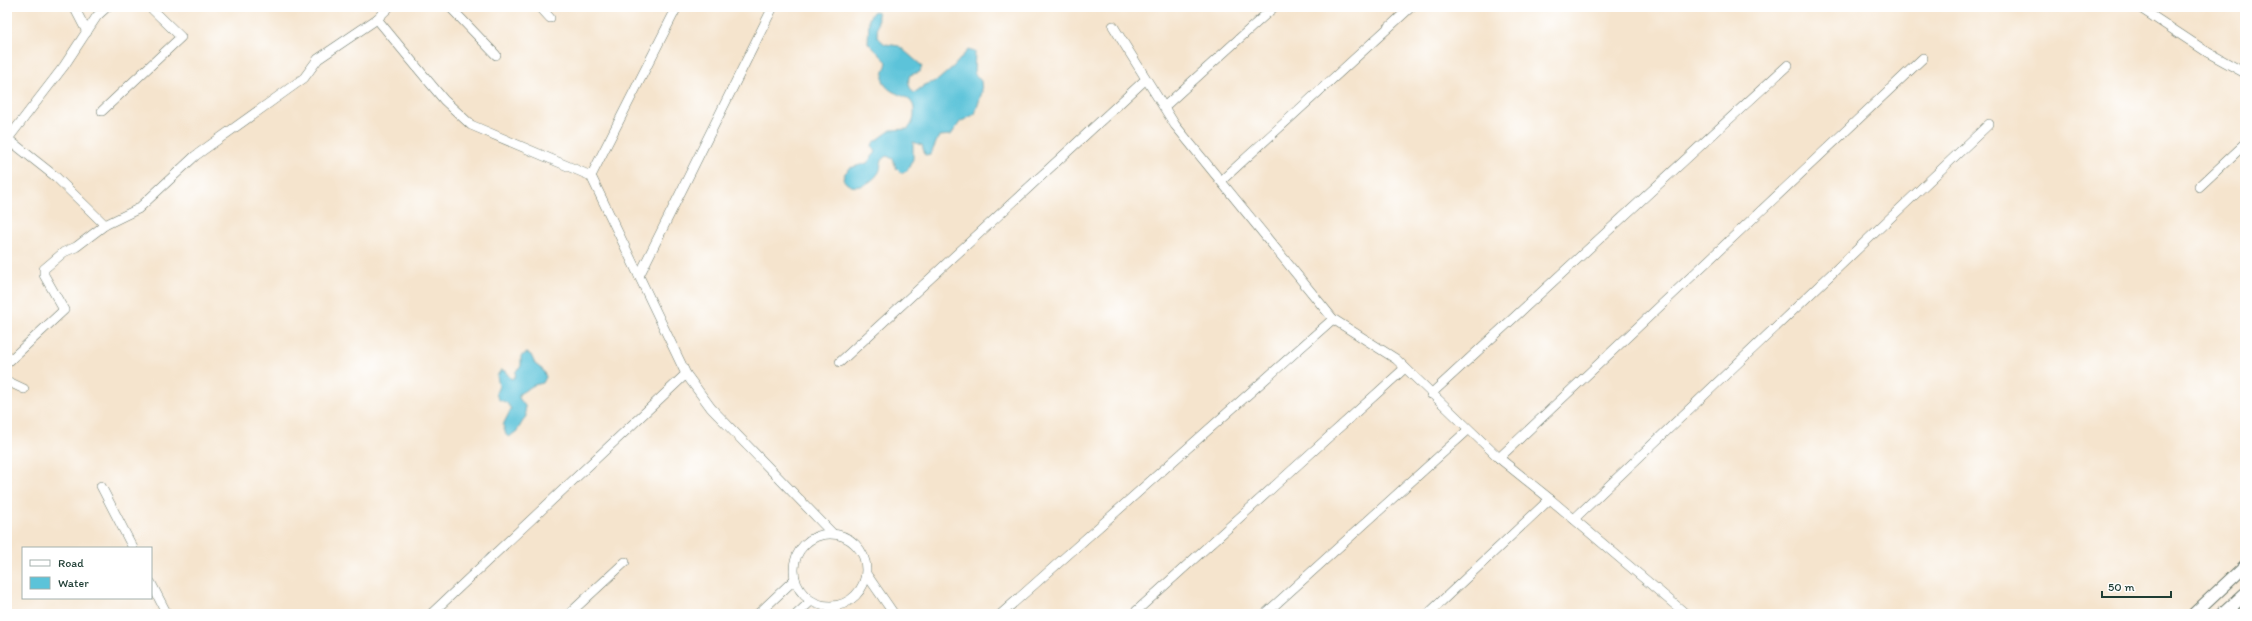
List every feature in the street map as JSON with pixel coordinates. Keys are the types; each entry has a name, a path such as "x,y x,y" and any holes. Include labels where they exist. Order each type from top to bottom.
{"main road":[{"path":"2194,614 2245,566"},
{"path":"2223,614 2245,594"}],"street":[{"path":"74,7 87,32"},
{"path":"105,225 50,173 8,140 64,66 97,16 107,7"},
{"path":"102,111 181,38 150,7"},
{"path":"7,363 64,310 44,275 44,270 64,252 76,247 105,225 138,209 195,156 304,78 318,59 377,18 389,7"},
{"path":"450,7 496,55"},
{"path":"540,7 550,18"},
{"path":"591,176 677,7"},
{"path":"639,276 773,7"},
{"path":"1164,107 1274,7"},
{"path":"1221,181 1411,7"},
{"path":"2139,7 2206,52 2245,73"},
{"path":"377,18 444,100 471,126 591,176 686,374 711,408 832,533"},
{"path":"1112,26 1175,125 1333,318 1396,359 1468,430 1499,458 1550,498 1686,614"},
{"path":"1499,458 1923,58"},
{"path":"1431,394 1788,65"},
{"path":"840,362 1146,79"},
{"path":"1574,519 1989,124"},
{"path":"2199,187 2245,144"},
{"path":"1001,614 1333,318"},
{"path":"1133,614 1405,368"},
{"path":"431,614 686,374"},
{"path":"7,381 24,389"},
{"path":"1265,614 1468,430"},
{"path":"101,486 132,547"},
{"path":"1428,614 1550,498"},
{"path":"867,574 858,594 847,602 833,606 819,605 806,598 797,587 793,573 795,558 802,546 813,537 832,533 841,535 854,542 863,553 867,574 894,614"},
{"path":"569,614 625,562"},
{"path":"758,614 795,580"},
{"path":"152,585 167,614"},
{"path":"797,614 811,601"}],"water":[{"path":"876,11 878,14 877,37 885,44 899,46 922,66 920,72 910,75 909,77 910,87 914,93 925,85 938,80 954,66 968,50 975,52 974,73 981,81 982,92 975,114 960,122 951,135 939,136 931,154 925,155 922,145 913,142 913,159 907,171 901,173 896,168 893,159 887,156 882,160 880,171 872,180 862,186 856,187 851,186 843,179 845,173 850,168 867,163 876,152 872,146 873,143 891,130 908,129 914,118 914,107 911,102 907,98 890,90 886,86 883,78 887,62 868,43 869,18 873,12"},
{"path":"527,353 531,355 535,364 543,370 546,377 543,383 534,385 519,394 519,398 525,406 526,416 517,431 509,437 506,435 503,425 511,409 507,403 498,399 496,393 499,386 497,376 501,370 505,371 511,379 515,377 516,371 521,366 521,356"}]}
